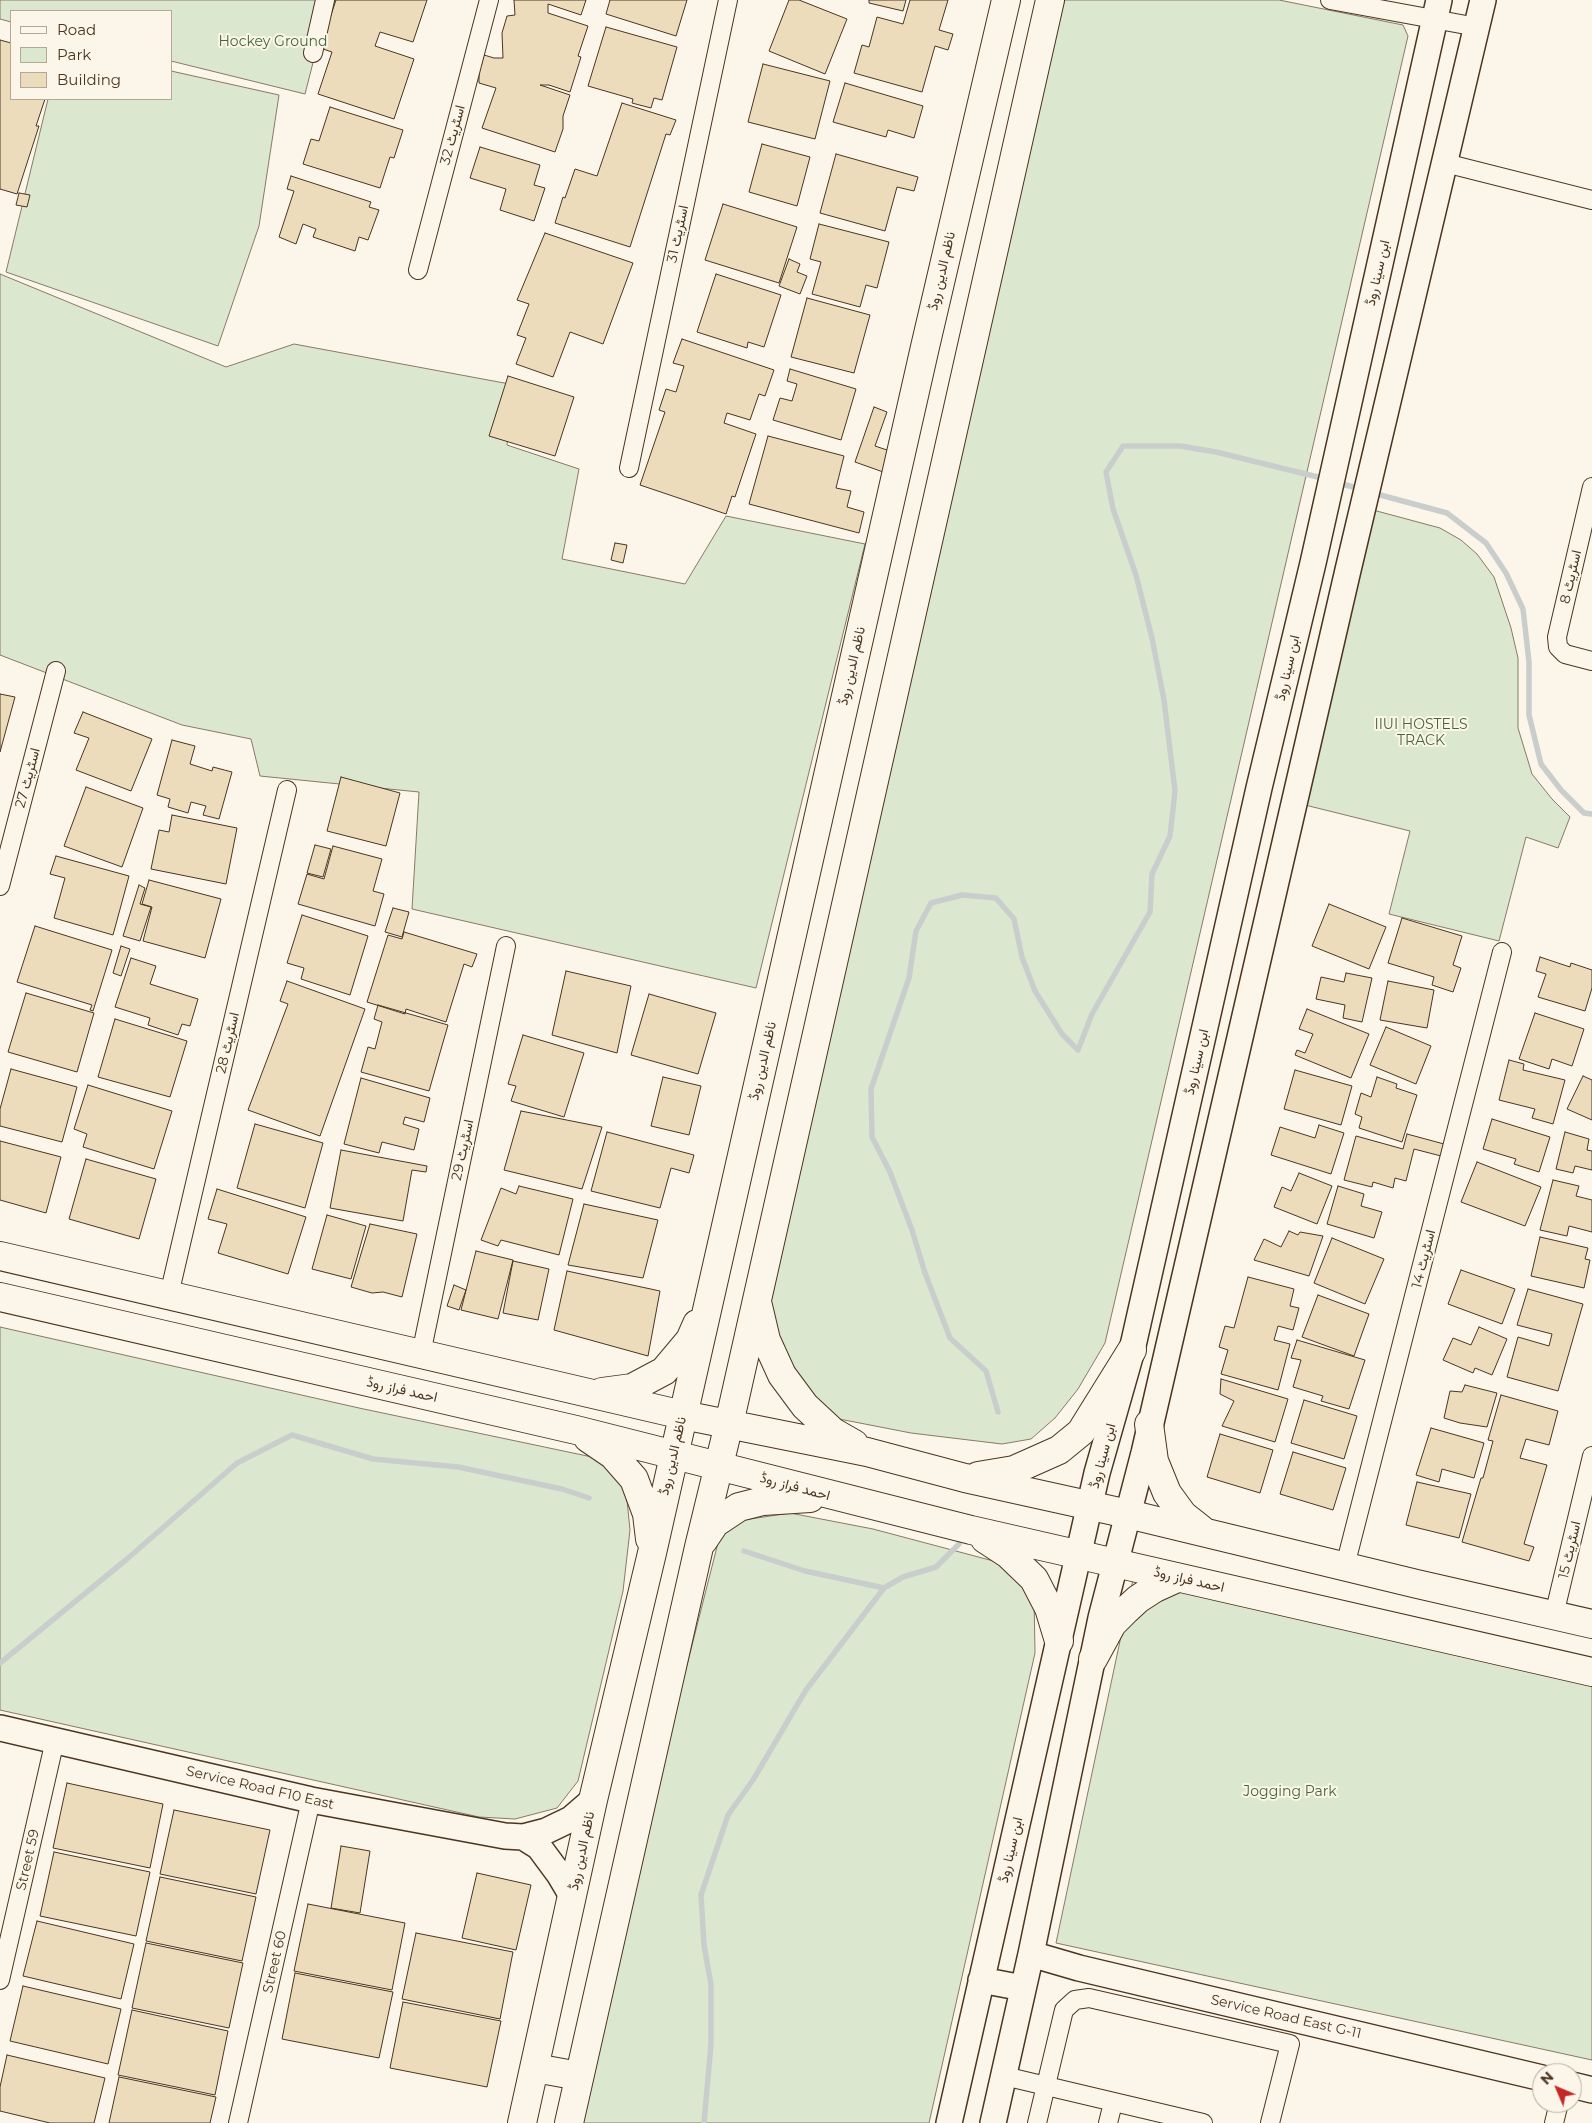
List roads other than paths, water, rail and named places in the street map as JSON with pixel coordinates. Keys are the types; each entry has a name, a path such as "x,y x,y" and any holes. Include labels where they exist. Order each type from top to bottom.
{"main road":[{"name":"ناظم الدین روڈ","path":"522,2123 593,1800 652,1553 924,346 1006,0"},
{"path":"569,2123 699,1547 720,1467 1050,0"},
{"path":"994,2123 1115,1564 1483,0"},
{"name":"ابن سینا روڈ","path":"949,2123 1078,1555 1132,1350 1259,788 1313,563 1437,10"},
{"path":"1259,788 1295,798"},
{"path":"0,1256 683,1414 866,1452 964,1478 1090,1505 1592,1624"},
{"path":"593,1393 632,1388 664,1371 690,1340 710,1295"},
{"name":"احمد فراز روڈ","path":"0,1297 576,1430 831,1496 1115,1564 1592,1672"},
{"path":"757,1302 766,1340 782,1375 805,1406 834,1432 866,1452"},
{"path":"964,1478 1014,1470 1059,1450 1081,1432 1132,1350"},
{"path":"1149,1424 1154,1461 1167,1493 1183,1515 1205,1532"},
{"path":"576,1430 613,1455 634,1479 647,1514 652,1553"},
{"path":"699,1547 715,1523 739,1507 763,1501 831,1496"},
{"path":"971,1530 1008,1554 1034,1579 1049,1608 1059,1641"},
{"path":"1093,1660 1112,1624 1125,1611 1149,1592 1177,1578"},
{"name":"Service Road F10 East","path":"0,1728 311,1800 505,1836 523,1837 546,1831 570,1819 593,1800"},
{"path":"1030,1765 1069,1772"},
{"path":"523,1837 539,1848 559,1874 572,1896"},
{"name":"Service Road East G-11","path":"1031,1954 1089,1970 1532,2076"},
{"path":"982,1980 1023,1988"},
{"path":"535,2068 579,2076"}],"street":[{"path":"313,53 325,0"},
{"name":"اسٹریٹ 32","path":"418,270 489,0"},
{"name":"اسٹریٹ 31","path":"629,468 728,0"},
{"path":"1330,0 1437,10 1477,27"},
{"path":"1445,163 1592,200"},
{"name":"اسٹریٹ 8","path":"1592,487 1557,637 1558,647 1564,654 1592,661"},
{"name":"اسٹریٹ 27","path":"0,886 56,671"},
{"name":"اسٹریٹ 28","path":"169,1295 287,790"},
{"name":"اسٹریٹ 29","path":"421,1354 506,946"},
{"name":"اسٹریٹ 14","path":"1345,1566 1502,952"},
{"name":"اسٹریٹ 15","path":"1554,1615 1592,1456"},
{"name":"Street 59","path":"0,1980 55,1740"},
{"name":"Street 60","path":"238,2123 311,1800"},
{"path":"1037,2123 1064,2010 1075,2000 1089,1998 1290,2044 1270,2123"},
{"path":"1004,2076 1201,2123"},
{"path":"1108,2123 1113,2103"}],"waterway":[{"path":"998,1412 986,1371 950,1338 890,1172 872,1137 871,1089 909,978 916,931 931,903 962,895 996,898 1014,919 1022,957 1035,991 1062,1034 1078,1050 1092,1014 1150,912 1152,874 1170,836 1175,791 1164,700 1152,638 1136,575 1113,509 1106,472 1123,446 1180,446 1216,452 1326,479"},
{"path":"1337,483 1362,489"},
{"path":"1373,493 1447,513 1486,543 1506,573 1523,609 1529,662 1529,715 1541,764 1561,790 1584,813 1592,814"},
{"path":"0,1663 127,1559 237,1463 292,1435 373,1459 458,1467 562,1489 589,1498"},
{"path":"704,2123 711,2044 711,1985 704,1945 701,1895 728,1815 753,1780 806,1690 884,1588 903,1577 936,1567 959,1544"},
{"path":"744,1551 805,1571 884,1588"}],"park label":[{"name":"Hockey Ground","path":"273,42"},
{"name":"IIUI HOSTELS TRACK","path":"1421,734"},
{"name":"Jogging Park","path":"1290,1792"}]}
